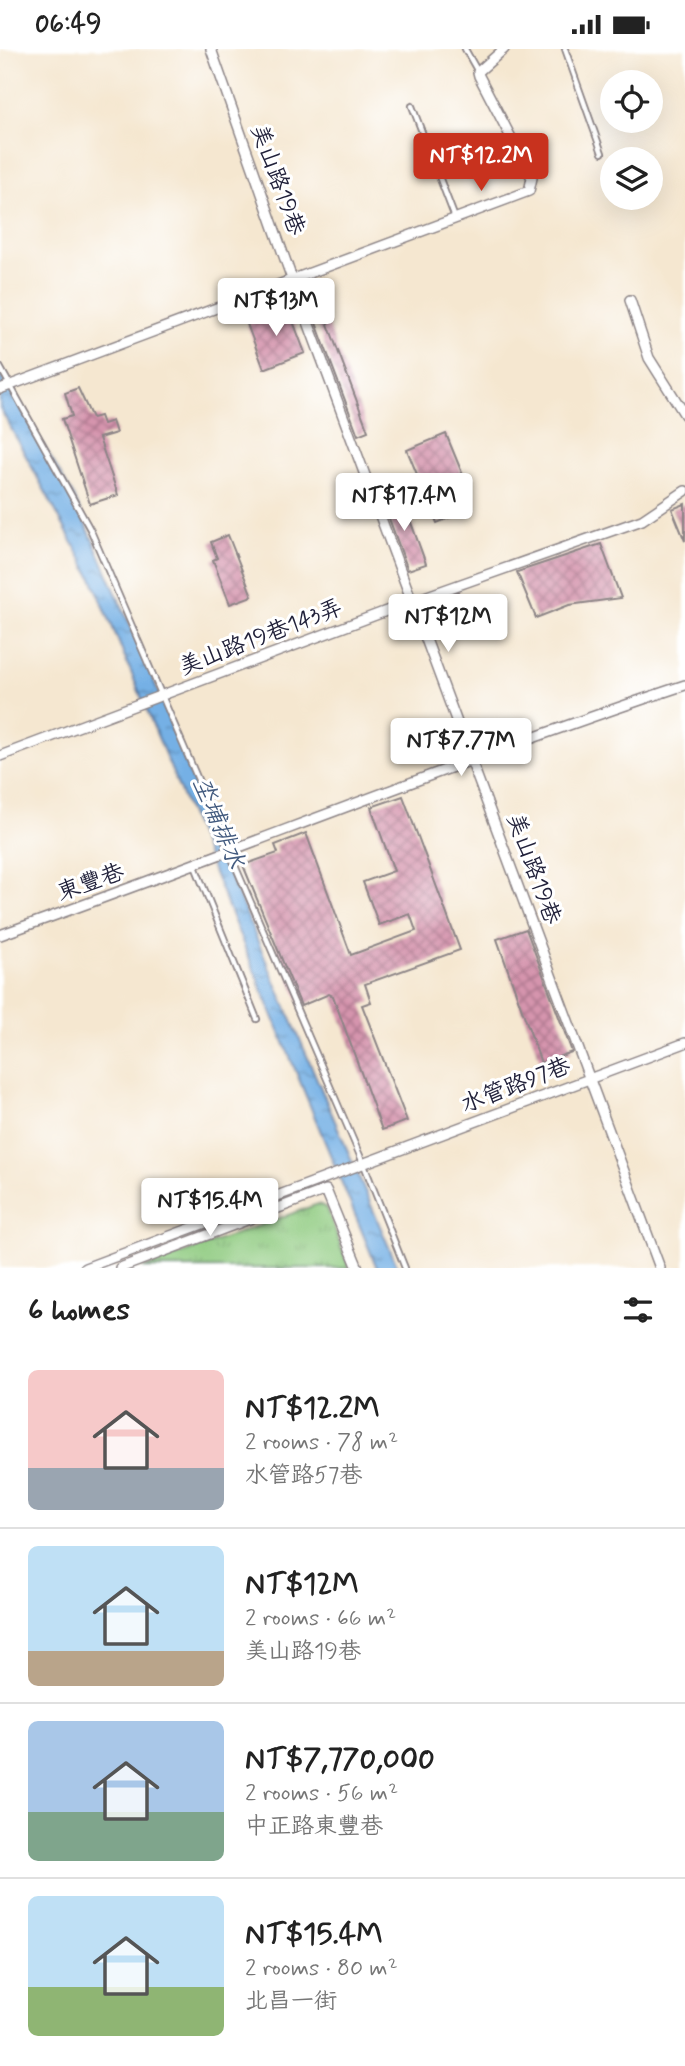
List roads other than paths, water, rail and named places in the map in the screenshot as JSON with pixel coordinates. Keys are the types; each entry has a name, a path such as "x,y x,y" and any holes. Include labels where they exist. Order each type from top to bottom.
{"street":[{"name":"美山路19巷","path":"211,49 292,279 660,1268"},
{"path":"0,389 529,191 533,184 478,72 504,49"},
{"path":"630,300 649,358 685,415"},
{"name":"美山路19巷143弄","path":"0,756 413,601 642,520 685,491"},
{"name":"東豐巷","path":"0,935 195,866 471,758 685,685"},
{"name":"水管路97巷","path":"326,1185 362,1166 685,1043"},
{"path":"85,1268 326,1185"},
{"path":"120,1268 326,1185"},
{"path":"326,1185 358,1268"}],"lane":[{"path":"465,49 478,72"},
{"path":"565,49 600,147"},
{"path":"412,106 455,218"},
{"path":"0,367 91,531 405,1268"},
{"path":"195,866 257,1019"}],"water":[{"path":"0,372 74,497 148,666 223,860 398,1268 377,1268 93,580 0,408"}],"water label":[{"name":"坔埔排水","path":"218,823"}]}
